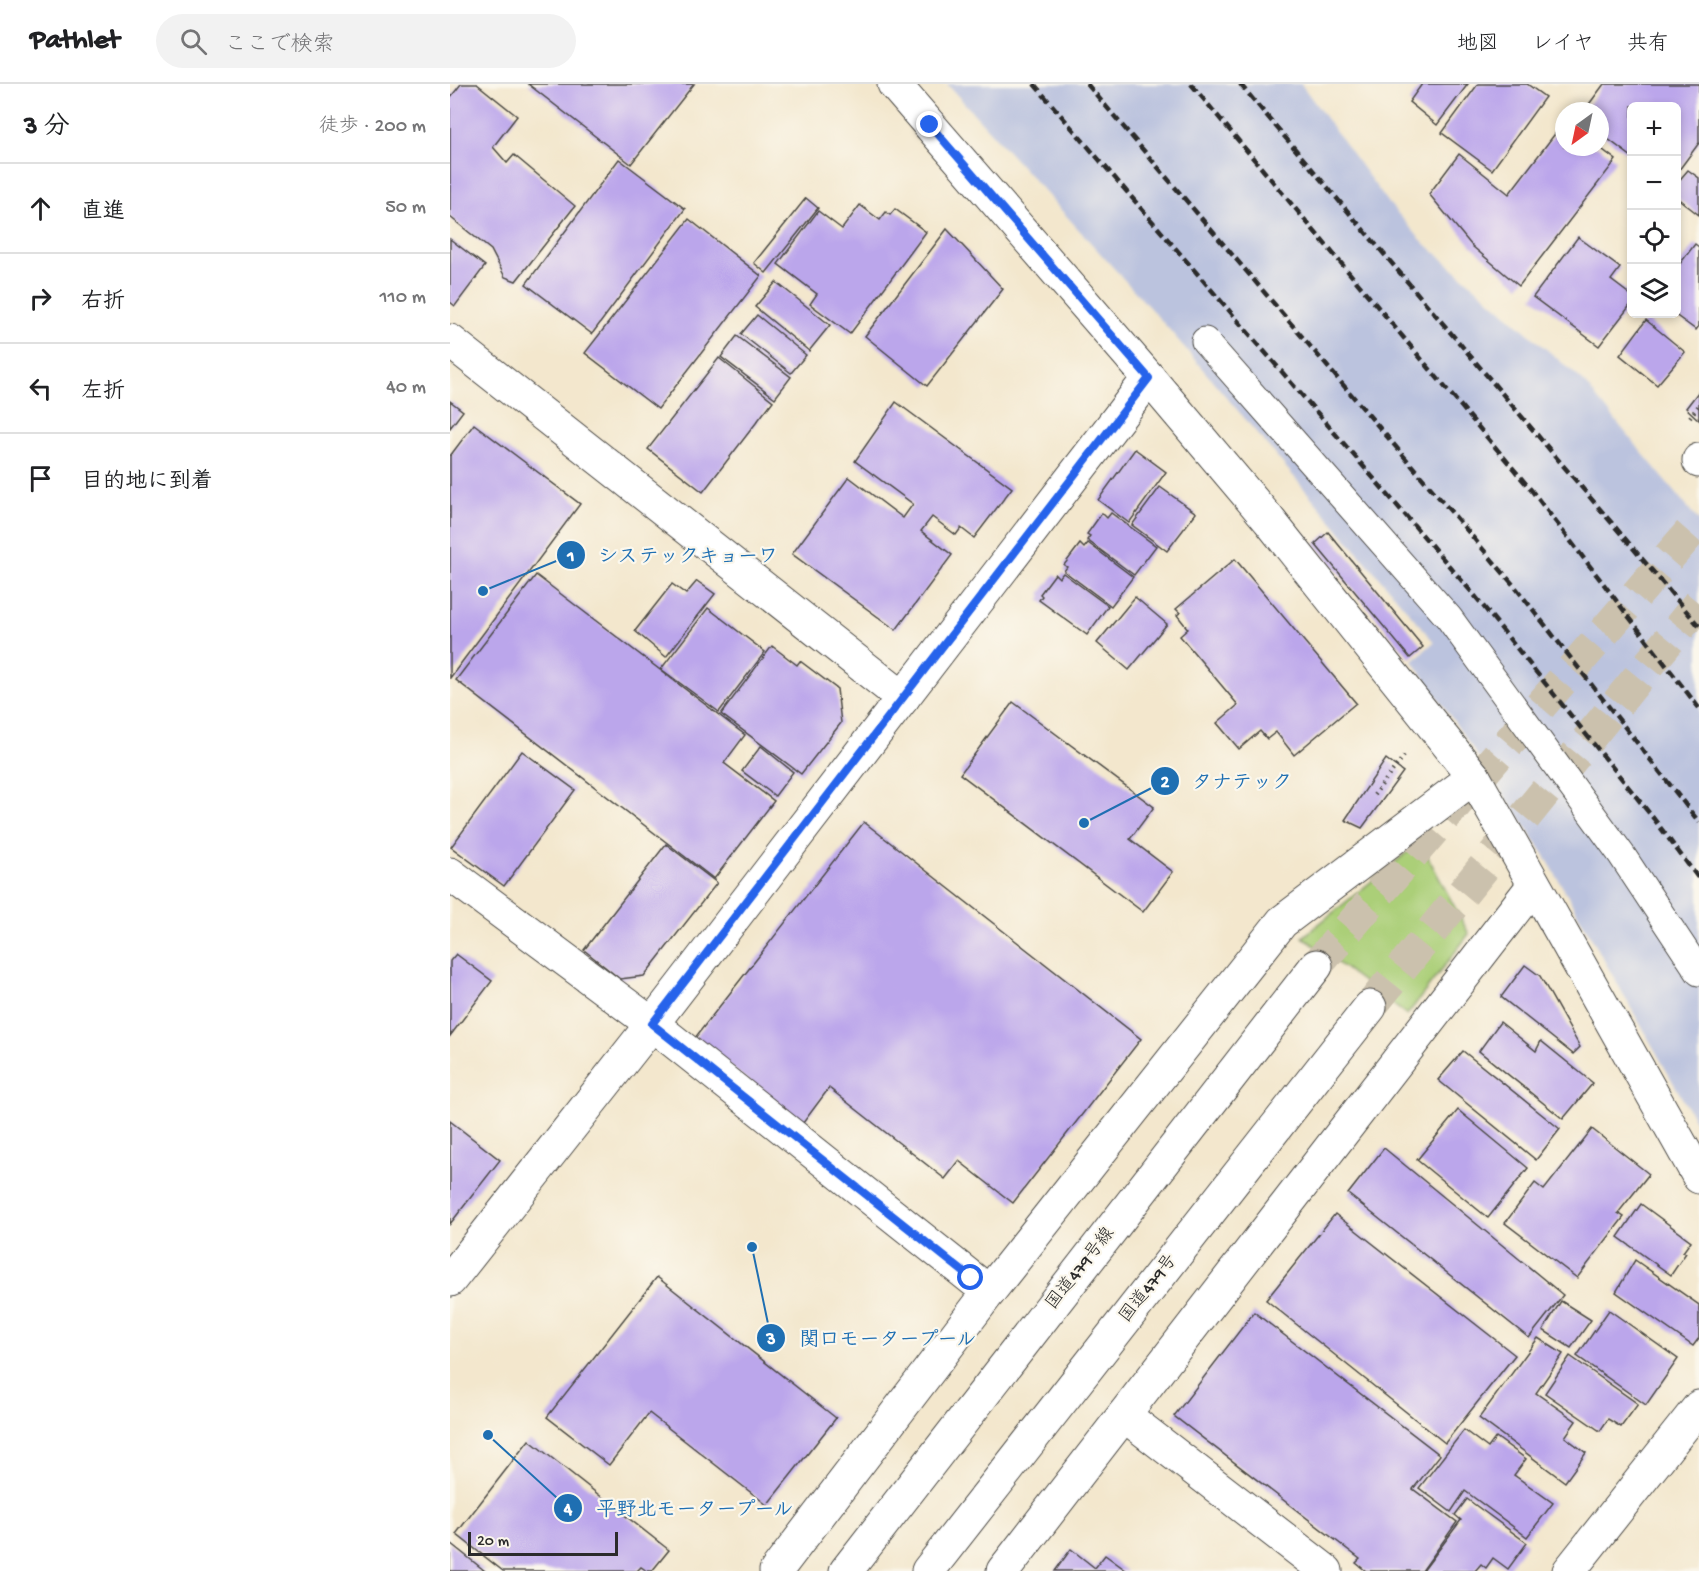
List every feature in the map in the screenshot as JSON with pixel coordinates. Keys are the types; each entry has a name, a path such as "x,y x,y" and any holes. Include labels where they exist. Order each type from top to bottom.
{"main road":[{"path":"894,84 1269,520 1474,777 1699,1177"},
{"path":"450,341 903,698"},
{"path":"450,1280 652,1024 1149,378"},
{"path":"776,1571 989,1292 1282,922 1474,777"},
{"path":"450,874 652,1024 989,1292"},
{"path":"1003,1571 1533,885"},
{"name":"国道479号線","path":"846,1571 1316,966"},
{"name":"国道479号","path":"928,1571 1370,1007"},
{"path":"1569,1571 1699,1407"},
{"path":"1124,1415 1326,1571"}],"lane":[{"path":"1205,340 1449,618 1621,854 1699,972"}],"path":[{"path":"1368,803 1408,751"}],"shaded area":[{"path":"947,84 1301,84 1386,200 1423,242 1582,380 1699,521 1699,1128 1544,854 1413,661 1434,642 1167,327"}],"green space":[{"path":"1420,842 1469,934 1407,1015 1303,937"}],"building":[{"path":"461,84 477,84 517,116 493,147 507,163 514,155 575,206 516,281 505,277 491,250 450,217 450,98"},
{"path":"528,84 694,84 631,164"},
{"path":"1422,84 1468,84 1437,125 1409,102"},
{"path":"1478,84 1527,84 1545,97 1492,170 1442,133"},
{"path":"1604,84 1699,84 1699,143 1681,167 1681,102 1627,102 1627,153 1609,140 1609,102 1591,102"},
{"path":"1555,134 1555,156 1609,155 1616,160 1519,286 1472,246 1429,194 1459,154 1509,194"},
{"path":"619,159 685,209 592,334 526,284"},
{"path":"1688,170 1699,178 1699,215 1681,201 1681,178"},
{"path":"806,198 818,208 766,273 754,263"},
{"path":"860,205 880,220 886,212 890,215 895,209 926,232 850,334 810,304 817,294 778,264 818,211 842,229"},
{"path":"689,219 761,276 658,409 585,353"},
{"path":"947,229 1003,289 927,386 865,336"},
{"path":"1578,237 1620,268 1611,280 1627,292 1627,310 1599,346 1533,297"},
{"path":"450,239 485,266 455,306 450,302"},
{"path":"1695,244 1699,247 1699,326 1696,330 1680,318 1681,262"},
{"path":"776,282 830,325 809,351 755,307"},
{"path":"757,315 806,355 791,373 741,334"},
{"path":"1646,320 1685,352 1657,385 1620,355"},
{"path":"737,336 791,377 775,398 721,357"},
{"path":"719,358 773,401 703,492 648,449"},
{"path":"1699,391 1699,420 1686,408"},
{"path":"450,401 463,411 450,428"},
{"path":"896,402 1012,488 974,538 961,528 956,535 932,517 921,531 952,555 896,630 792,554 849,477 903,518 913,504 855,461"},
{"path":"474,424 580,504 450,678 450,456"},
{"path":"1135,449 1166,472 1129,523 1098,500"},
{"path":"1160,487 1196,513 1167,551 1132,525"},
{"path":"1102,513 1107,518 1111,513 1156,546 1134,575 1087,540 1090,536 1087,534"},
{"path":"1328,532 1423,647 1410,658 1315,544"},
{"path":"1088,543 1133,577 1111,606 1064,571 1067,567 1064,565 1080,544 1084,548"},
{"path":"1235,559 1356,703 1294,755 1276,732 1267,739 1260,731 1239,749 1217,723 1238,705 1180,636 1188,629 1177,615 1180,613 1176,609"},
{"path":"1063,573 1108,606 1087,635 1039,600 1042,596 1040,594 1055,574 1059,578"},
{"path":"536,575 745,735 724,763 774,801 714,879 456,680"},
{"path":"697,581 715,594 666,657 635,631 672,584 686,594"},
{"path":"1135,597 1167,624 1129,670 1097,643"},
{"path":"708,608 765,652 719,712 661,669"},
{"path":"772,646 797,665 800,661 837,689 841,723 801,774 721,714"},
{"path":"1013,702 1154,807 1130,839 1173,872 1143,912 960,774"},
{"path":"761,746 793,772 775,796 742,771"},
{"path":"522,751 575,790 504,886 451,847"},
{"path":"1386,759 1403,772 1362,828 1345,820"},
{"path":"864,822 1141,1039 1013,1203 959,1161 945,1179 829,1088 803,1123 694,1039"},
{"path":"666,844 717,883 644,976 620,979 584,950"},
{"path":"456,954 492,981 450,1036 450,961"},
{"path":"1525,965 1540,976 1580,1047 1573,1054 1501,997"},
{"path":"1500,1022 1536,1051 1541,1041 1593,1083 1563,1119 1479,1051"},
{"path":"1463,1051 1560,1129 1536,1160 1438,1080"},
{"path":"1458,1110 1528,1168 1488,1218 1417,1160"},
{"path":"450,1121 500,1160 450,1224"},
{"path":"1592,1129 1649,1174 1618,1213 1624,1217 1577,1278 1505,1223 1535,1183 1544,1190"},
{"path":"1384,1148 1563,1295 1529,1338 1348,1194"},
{"path":"1641,1204 1691,1241 1671,1275 1618,1237"},
{"path":"1335,1214 1515,1355 1445,1443 1266,1300"},
{"path":"1635,1260 1699,1305 1699,1338 1693,1346 1616,1292"},
{"path":"657,1277 836,1418 767,1505 649,1413 609,1465 547,1417"},
{"path":"1561,1301 1591,1320 1571,1348 1543,1330"},
{"path":"1609,1310 1678,1359 1646,1405 1577,1356"},
{"path":"1254,1312 1440,1455 1413,1489 1457,1522 1422,1571 1366,1571 1356,1563 1360,1559 1174,1416"},
{"path":"1538,1338 1563,1354 1536,1393 1576,1421 1565,1437 1586,1453 1565,1482 1479,1418"},
{"path":"1570,1356 1638,1404 1621,1427 1608,1419 1600,1431 1545,1393"},
{"path":"1464,1430 1488,1448 1496,1437 1526,1459 1514,1475 1553,1503 1527,1537 1465,1491 1451,1512 1419,1488"},
{"path":"529,1440 669,1550 652,1571 641,1567 637,1571 503,1571 456,1534"},
{"path":"1467,1499 1527,1543 1508,1569 1493,1558 1486,1568 1481,1564 1475,1571 1423,1571 1461,1520 1455,1515"},
{"path":"450,1543 485,1571 450,1571"},
{"path":"1071,1549 1095,1568 1105,1555 1127,1571 1055,1571"}],"tunnel":[{"path":"1316,966 1699,522"},
{"path":"1370,1007 1699,603"}],"railway":[{"path":"1034,84 1475,596 1654,819 1699,879"},
{"path":"1087,84 1516,588 1699,822"},
{"path":"1191,84 1532,491 1699,708"},
{"path":"1240,84 1699,626"}],"place":[{"name":"システックキョーワ","path":"483,591"},
{"name":"タナテック","path":"1084,823"},
{"name":"関口モータープール","path":"752,1247"},
{"name":"平野北モータープール","path":"488,1435"}],"route":[{"path":"930,125 1149,378 652,1024 971,1278"}]}
